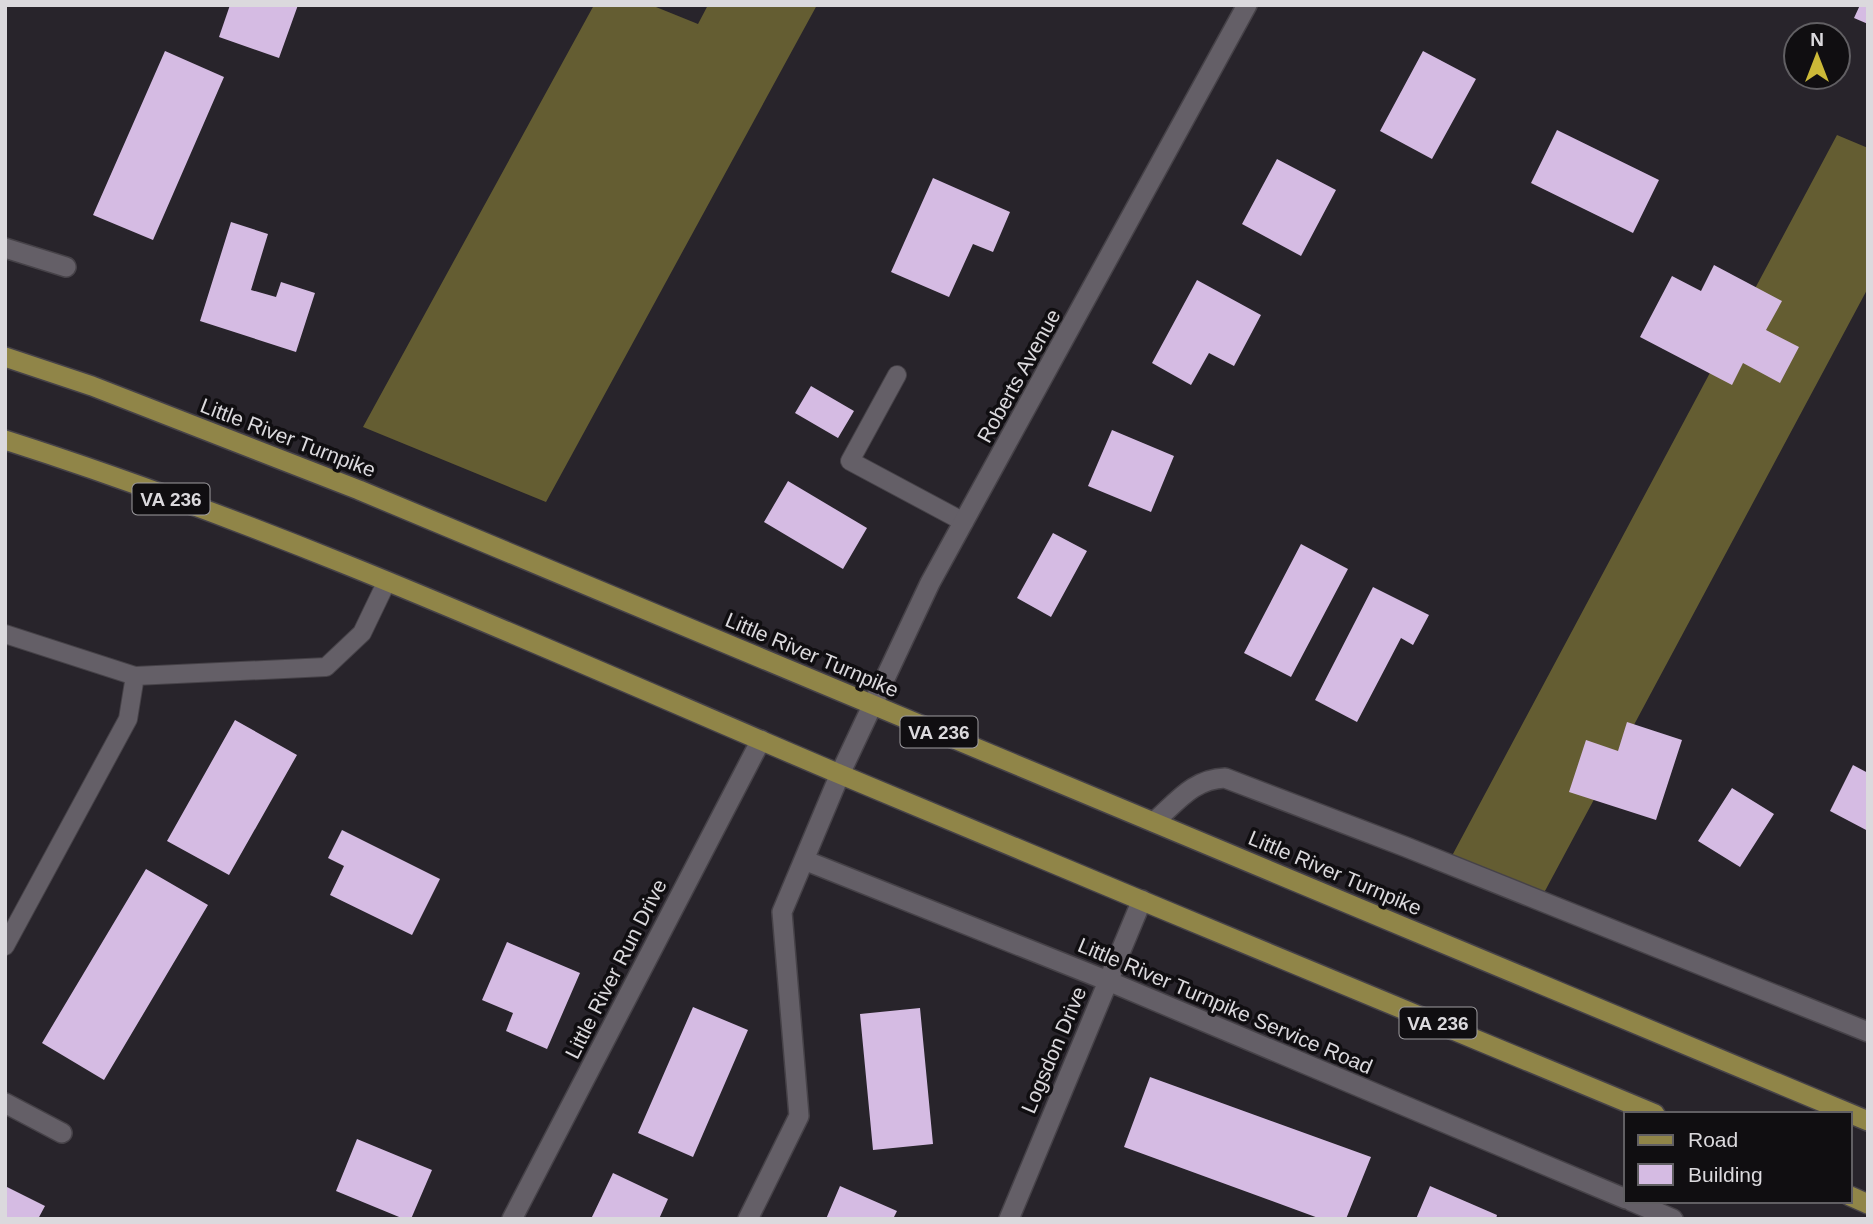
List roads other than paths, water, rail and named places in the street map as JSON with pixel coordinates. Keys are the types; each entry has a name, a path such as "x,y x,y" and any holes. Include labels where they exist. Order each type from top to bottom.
{"main road":[{"name":"Little River Turnpike","path":"5,357 92,386 359,490 1847,1112"},
{"name":"VA 236","path":"5,440 202,510 387,581 840,774 1650,1112"},
{"path":"1852,1197 1868,1204"}],"street":[{"name":"Roberts Avenue","path":"840,774 930,583 1247,5"},
{"path":"5,248 66,267"},
{"name":"Little River Run Drive","path":"512,1219 761,740"},
{"path":"748,1219 799,1116 782,912 840,774"},
{"path":"1154,822 1196,783 1225,778 1406,847 1868,1032"},
{"name":"Little River Turnpike Service Road","path":"804,860 1108,981 1624,1198"},
{"name":"Logsdon Drive","path":"1009,1219 1142,900"},
{"path":"5,1104 62,1133"},
{"path":"1636,1203 1673,1219"}],"lane":[{"path":"897,375 850,461 964,522"},
{"path":"5,634 135,676 326,667 362,633 387,581"},
{"path":"5,946 128,719 135,676"}]}
